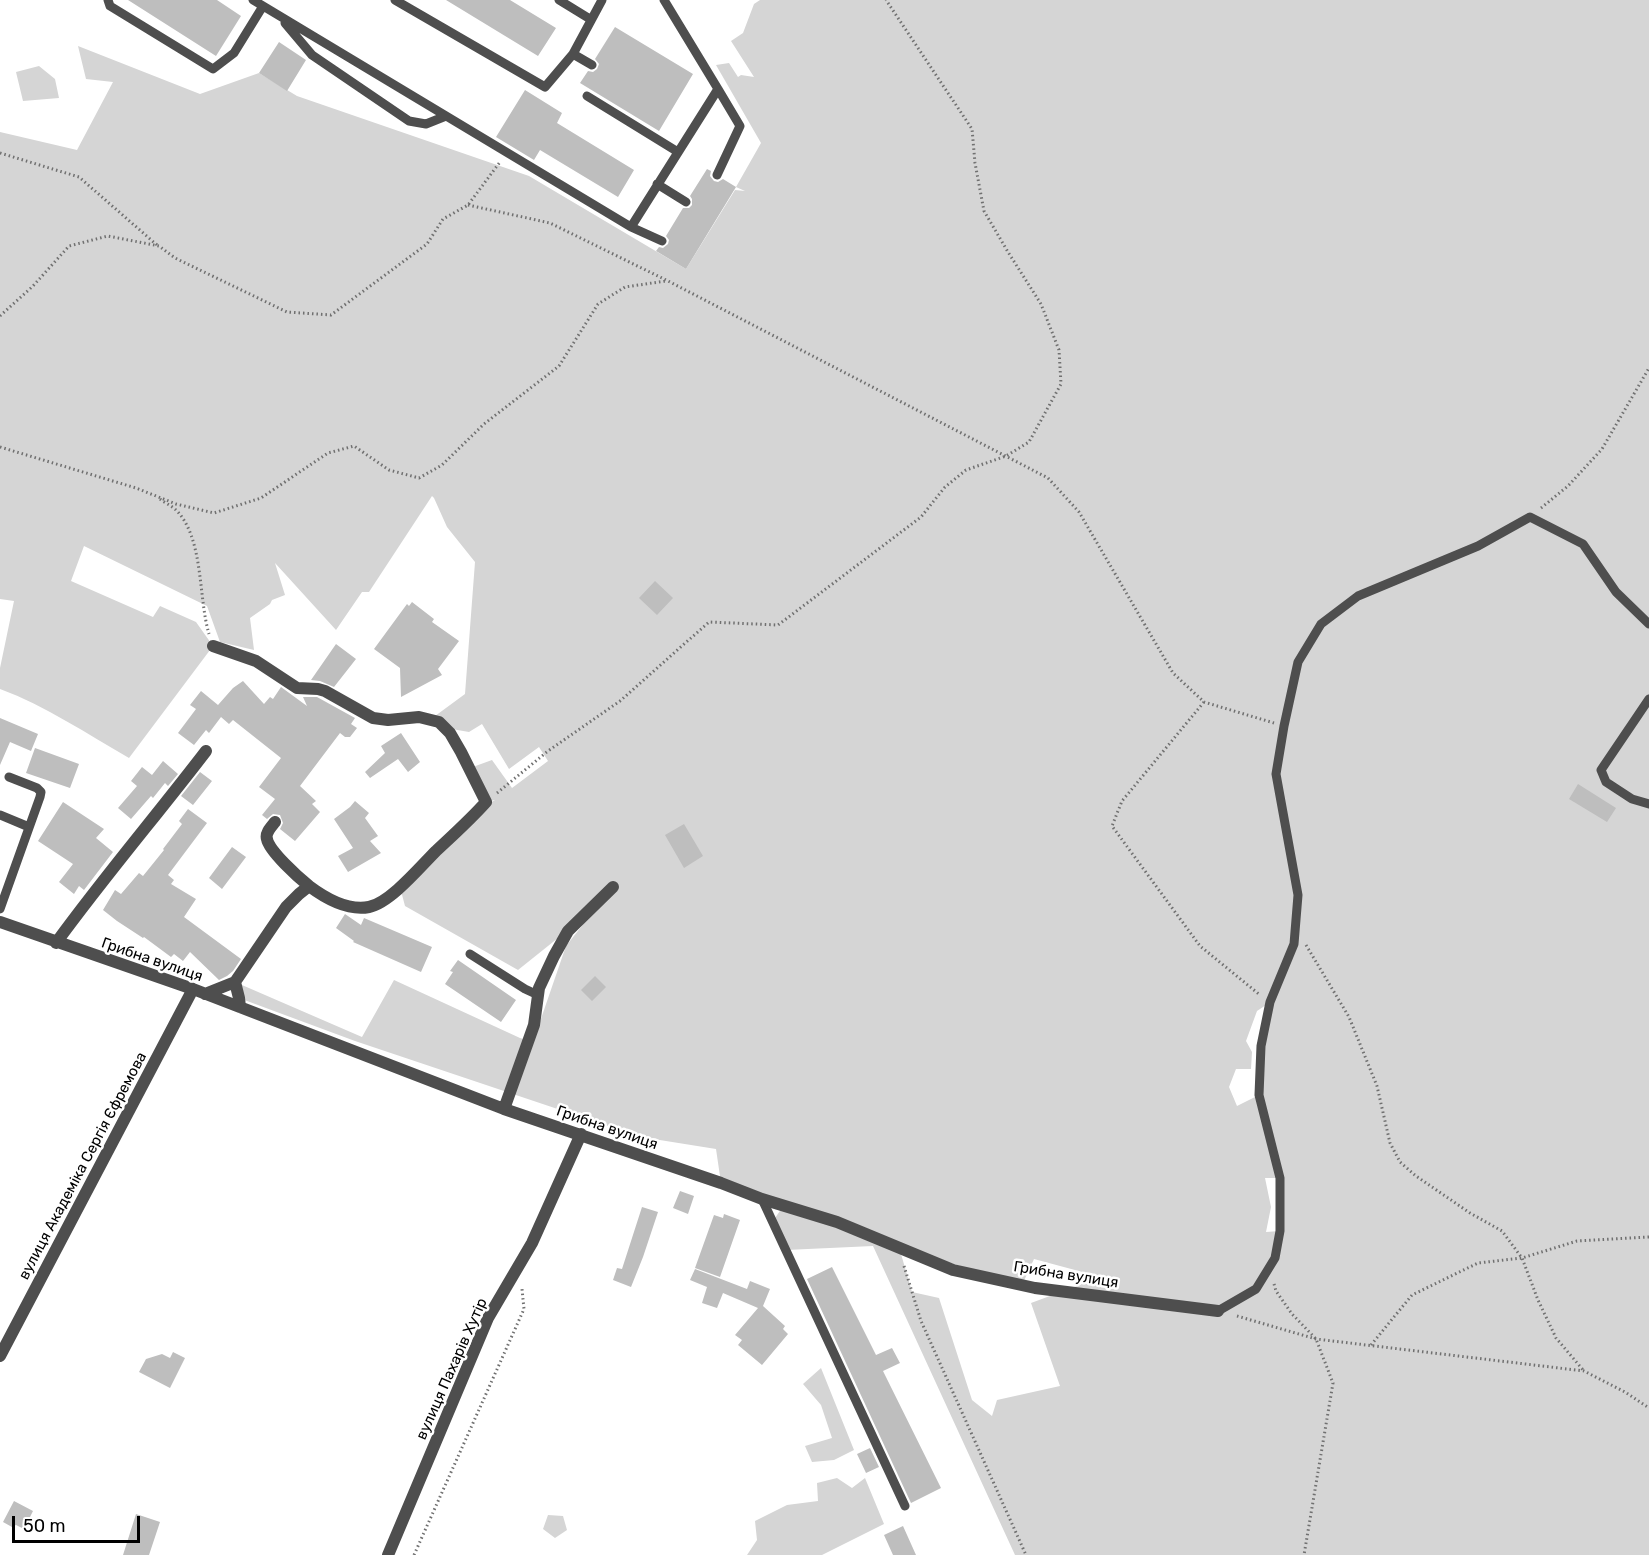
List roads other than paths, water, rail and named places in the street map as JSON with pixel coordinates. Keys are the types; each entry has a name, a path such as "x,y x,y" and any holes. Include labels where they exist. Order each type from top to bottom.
{"street":[{"path":"213,646 252,659 297,688 325,691 373,718 388,720 419,717 439,722 461,752 486,802 400,887 378,904 365,908 351,906 321,895 293,872 268,842 267,834 275,822"},
{"path":"56,943 206,751"},
{"path":"199,992 235,982 286,907 309,886"},
{"path":"504,1109 534,1025 538,995 544,976 564,937 613,887"},
{"name":"Грибна вулиця","path":"0,922 240,1007 504,1109 762,1199 837,1222 953,1270 1035,1288 1218,1311"},
{"path":"235,982 240,1007"},
{"name":"вулиця Академіка Сергія Єфремова","path":"0,1356 199,992"},
{"name":"вулиця Пахарів Хутір","path":"388,1555 488,1318 532,1243 580,1134"}],"lane":[{"path":"108,0 110,6 213,69 234,53 263,6"},
{"path":"253,0 630,227 662,241"},
{"path":"395,0 545,87 573,54 602,0"},
{"path":"559,0 590,19"},
{"path":"664,0 740,126 717,175"},
{"path":"280,16 312,55 409,122 426,124 446,116"},
{"path":"573,54 592,65"},
{"path":"630,227 718,89"},
{"path":"587,96 678,152"},
{"path":"657,184 686,202"},
{"path":"1218,1311 1256,1289 1275,1258 1280,1231 1280,1178 1259,1095 1261,1046 1270,1002 1294,944 1298,895 1276,774 1298,662 1321,624 1358,596 1478,546 1530,517 1582,544 1616,592 1649,624"},
{"path":"1649,699 1601,770 1605,782 1632,799 1649,804"},
{"path":"0,909 41,792 37,788 9,777"},
{"path":"0,815 29,827"},
{"path":"470,954 529,992 538,995"},
{"path":"762,1199 905,1506"}]}
